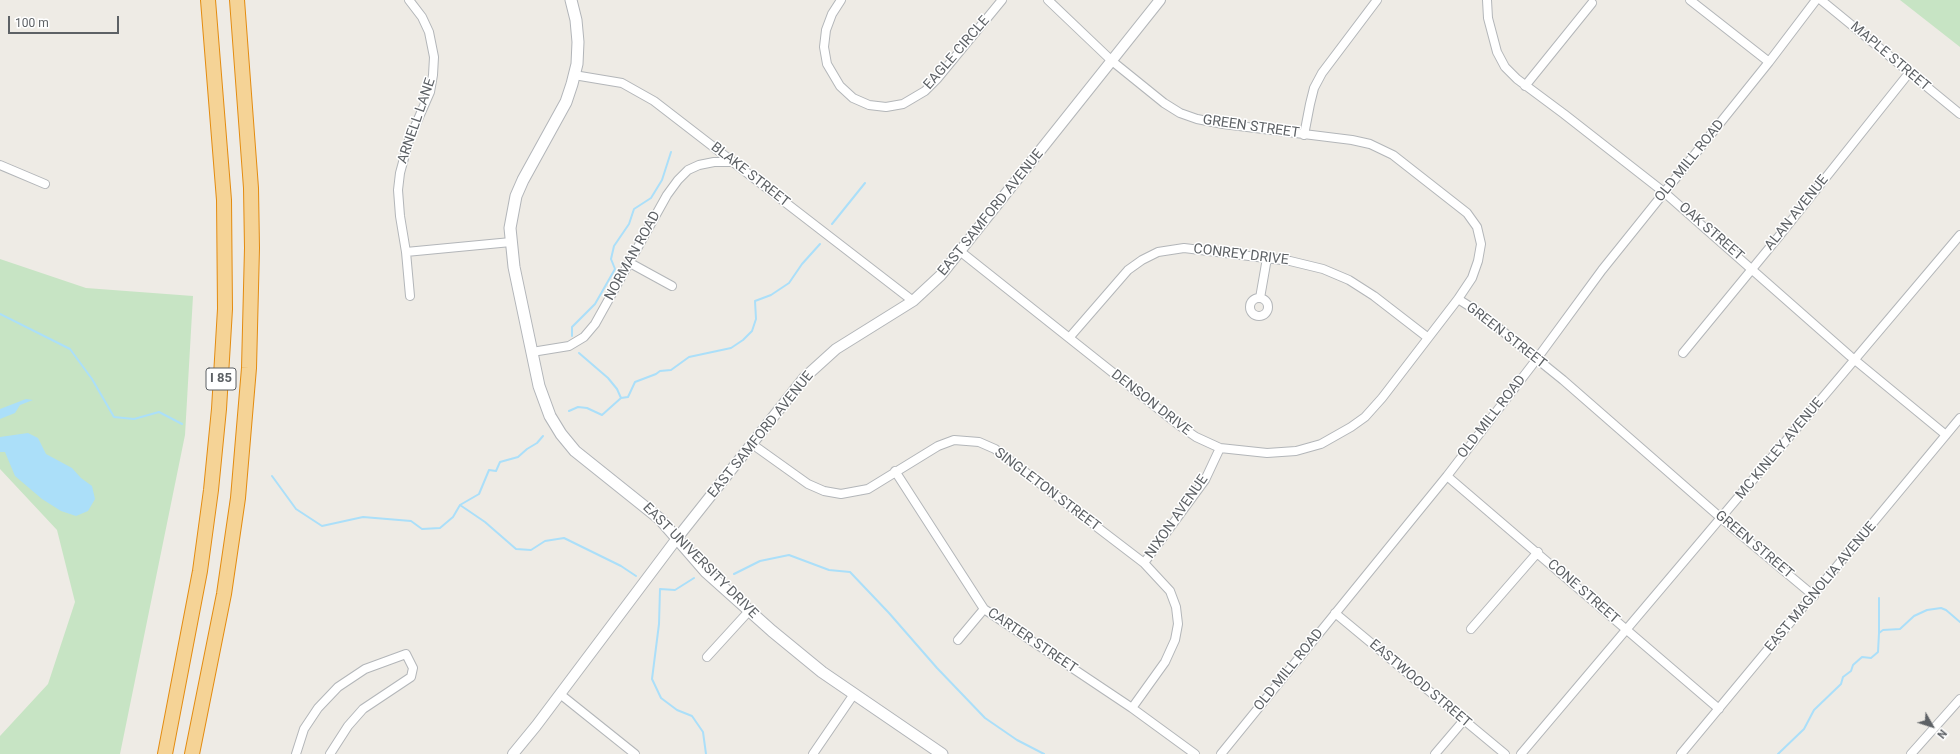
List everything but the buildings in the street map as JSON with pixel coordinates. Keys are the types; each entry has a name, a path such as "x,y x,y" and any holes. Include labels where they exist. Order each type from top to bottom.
{"highway":[{"name":"I 85","path":"165,754 200,571 212,490 225,309 224,200 208,0"},
{"name":"I 85","path":"192,754 225,586 238,498 249,368 252,248 251,188 237,0"}],"main road":[{"name":"EAST UNIVERSITY DRIVE","path":"571,0 576,20 578,42 574,75 566,102 523,180 516,196 512,212 511,242 514,267 532,352 546,406 555,425 568,443 583,458 654,513 678,537 706,572 804,658 942,754"}],"street":[{"name":"ARNELL LANE","path":"409,0 422,17 429,32 434,57 430,92 409,140 400,173 398,190 410,296"},
{"name":"EAGLE CIRCLE","path":"841,0 832,14 826,30 824,48 827,64 840,86 853,98 869,105 886,107 903,104 925,91 937,79 1002,0"},
{"name":"GREEN STREET","path":"1048,0 1112,61 1164,103 1180,113 1197,119 1223,124 1352,140 1375,147 1400,160 1468,213 1477,227 1481,244 1478,262 1472,278 1458,299 1480,313 1536,360 1563,380 1721,518 1814,596"},
{"name":"EAST SAMFORD AVENUE","path":"513,754 678,537 804,378 822,360 857,334 913,301 937,279 1160,0"},
{"path":"1304,134 1314,88 1322,74 1377,0"},
{"name":"OAK STREET","path":"1487,0 1488,18 1497,52 1505,67 1525,86 1570,118 1665,193 1855,360 1946,436"},
{"path":"1690,0 1769,62"},
{"name":"OLD MILL ROAD","path":"1221,754 1447,476 1536,360 1602,270 1769,62 1816,0"},
{"name":"MAPLE STREET","path":"1821,0 1960,114"},
{"path":"1525,86 1592,3"},
{"name":"ALAN AVENUE","path":"1683,352 1909,73"},
{"name":"BLAKE STREET","path":"574,75 622,83 638,91 675,116 913,301"},
{"name":"NORMAN ROAD","path":"532,352 569,346 584,337 595,324 667,195 678,180 688,170 699,165 714,162 733,162"},
{"path":"0,165 45,184"},
{"name":"MC KINLEY AVENUE","path":"1521,754 1960,235"},
{"path":"406,252 511,242"},
{"name":"CONREY DRIVE","path":"1069,338 1128,270 1142,260 1158,252 1184,248 1267,258 1314,266 1349,280 1374,296 1427,337"},
{"name":"DENSON DRIVE","path":"960,252 1180,426 1196,437 1220,448 1277,453 1296,451 1321,444 1351,427 1369,412 1382,398 1427,337 1458,299"},
{"path":"1260,298 1267,258"},
{"path":"630,263 672,286"},
{"name":"EAST MAGNOLIA AVENUE","path":"1681,754 1814,596 1960,418"},
{"name":"SINGLETON STREET","path":"752,444 800,480 832,493 850,493 868,489 895,471 938,446 954,440 980,442 995,449 1144,563 1170,591 1176,607 1178,624 1175,640 1165,662 1132,708"},
{"name":"NIXON AVENUE","path":"1144,563 1201,485 1220,448"},
{"name":"CARTER STREET","path":"895,471 984,608 1132,708 1195,754"},
{"name":"CONE STREET","path":"1447,476 1538,552 1719,709"},
{"path":"1471,629 1538,552"},
{"path":"958,640 984,608"},
{"path":"707,658 749,611"},
{"name":"EASTWOOD STREET","path":"1335,613 1505,754"},
{"path":"296,754 304,729 318,708 338,687 365,669 406,654 413,668 411,677 363,709 348,726 330,754"},
{"path":"560,694 635,754"},
{"path":"812,754 854,694"},
{"path":"1911,754 1960,699"},
{"path":"1435,754 1464,720"}],"green space":[{"path":"1900,0 1960,0 1960,47"},
{"path":"0,259 86,288 193,296 185,435 120,754 0,754 0,736 48,684 75,602 57,530 0,469"}],"water":[{"path":"26,399 33,400 20,405 15,413 0,419 0,409"},
{"path":"28,433 38,438 46,454 72,468 81,478 92,486 95,499 88,511 76,516 61,511 42,499 15,476 5,452 0,452 0,437"}],"waterway":[{"path":"572,336 572,327 595,304 615,269 611,259 614,246 629,224 634,209 651,198 662,180 671,152"},
{"path":"832,224 865,183"},
{"path":"569,411 578,407 587,408 602,415 621,398 628,397 635,382 660,371 671,370 689,357 731,348 743,340 752,331 756,319 755,301 771,295 789,283 802,264 820,244"},
{"path":"0,314 70,349 92,379 114,417 134,419 159,412 182,424"},
{"path":"579,353 608,378 617,389 621,398"},
{"path":"460,505 479,494 489,470 496,471 500,462 518,457 537,443 543,436"},
{"path":"272,476 296,509 322,526 363,517 411,521 422,529 440,528 453,517 460,505 485,522 516,549 531,550 545,541 564,538 621,566 636,576"},
{"path":"734,574 760,561 789,555 829,570 850,572 889,613 937,668 985,718 1017,740 1044,754"},
{"path":"694,578 675,590 660,589 659,624 652,679 661,698 677,710 692,716 703,732 706,754"},
{"path":"1879,598 1879,633"},
{"path":"1778,754 1804,729 1814,710 1841,684 1843,677 1851,671 1853,665 1862,657 1871,658 1878,652 1879,633 1883,630 1900,629 1914,616 1927,610 1941,608 1946,610 1960,622"}]}
